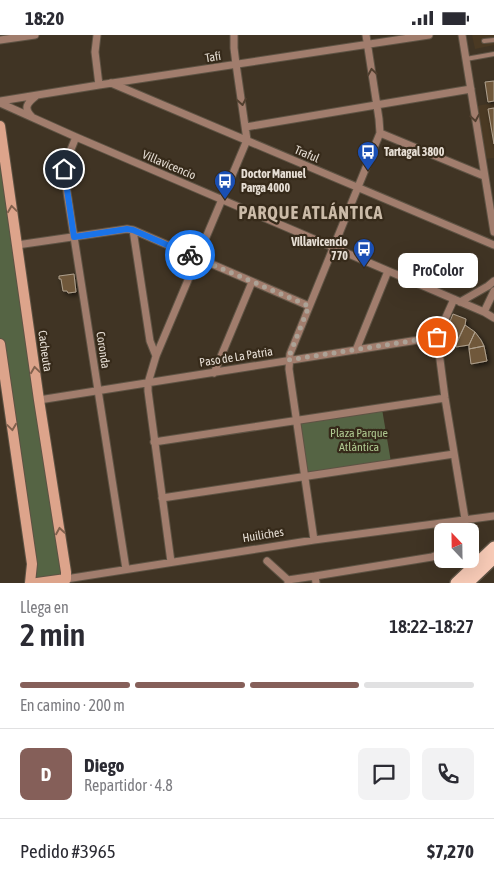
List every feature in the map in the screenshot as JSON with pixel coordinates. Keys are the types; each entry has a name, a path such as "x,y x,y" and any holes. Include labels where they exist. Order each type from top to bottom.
{"main road":[{"path":"456,583 494,547"},
{"path":"468,583 494,558"}],"street":[{"path":"0,40 35,35"},
{"path":"97,35 95,52 99,85"},
{"path":"171,562 154,442 148,383 156,356 248,140 236,65 234,35"},
{"path":"314,540 288,360 380,133 366,35"},
{"name":"Tafí","path":"0,102 111,83 429,35"},
{"path":"462,35 494,232"},
{"name":"Traful","path":"111,83 494,245"},
{"path":"246,127 471,89"},
{"path":"32,118 28,113 28,103 37,95"},
{"name":"Villavicencio","path":"0,102 32,118 457,300 494,318"},
{"name":"Cacheuta","path":"0,126 39,400 66,572 70,581"},
{"path":"380,133 484,176"},
{"name":"Coronda","path":"76,137 65,164 64,173 126,569"},
{"path":"17,245 127,229 133,230 309,306"},
{"path":"133,230 150,341 156,356"},
{"path":"356,350 388,271"},
{"path":"467,523 445,398 437,337 457,300 488,286 494,281"},
{"path":"214,373 252,282"},
{"path":"484,312 494,291"},
{"name":"Paso de La Patria","path":"39,400 437,337"},
{"path":"0,344 4,406 32,564 30,583"},
{"path":"154,442 445,398"},
{"path":"162,498 454,454"},
{"name":"Huiliches","path":"37,583 70,581 126,569 314,540 494,516"},
{"path":"267,561 288,581 315,579 434,556"}],"lane":[{"path":"484,41 494,40"},
{"path":"466,59 494,54"}],"shaded area":[{"path":"472,35 494,35 494,45 475,49"},
{"path":"494,103 494,158 483,159 476,106"}],"green space":[{"path":"0,126 66,579 30,583 0,344"},
{"name":"Plaza Parque Atlántica","path":"382,409 391,462 306,475 299,422"}],"building":[{"path":"494,81 494,101 488,102 485,82"},
{"path":"494,108 494,144 488,109"},
{"path":"74,274 76,292 68,293 63,291 59,276"},
{"path":"453,314 466,319 457,341 444,336"},
{"path":"465,325 475,332 469,345 456,347 456,345"},
{"path":"475,332 484,346 469,349 469,345"},
{"path":"484,346 487,361 471,364 469,349"}],"way so far":[{"path":"190,255 309,306 288,360 437,337"}],"place":[{"name":"Tartagal 3800","path":"368,171"},
{"name":"Doctor Manuel Parga 4000","path":"225,200"},
{"name":"Villavicencio 770","path":"364,268"},
{"name":"ProColor","path":"437,337"}],"district":[{"name":"PARQUE ATLÁNTICA","path":"311,212"}],"route":[{"path":"64,169 74,237 127,229 190,255"}]}
